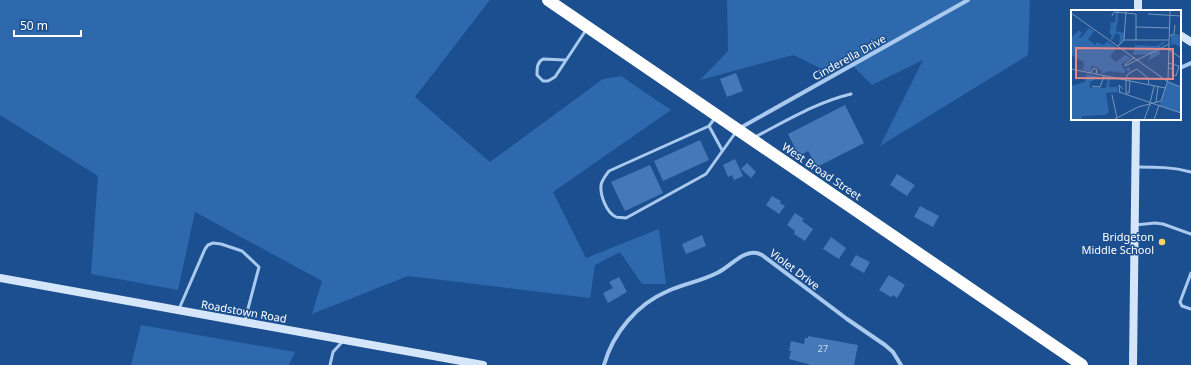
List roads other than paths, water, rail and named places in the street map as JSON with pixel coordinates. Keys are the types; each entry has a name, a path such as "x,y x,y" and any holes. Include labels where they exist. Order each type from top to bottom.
{"highway":[{"name":"West Broad Street","path":"548,0 1082,365"}],"main road":[{"path":"1181,36 1191,42"},
{"path":"1133,365 1136,120"},
{"name":"Roadstown Road","path":"0,278 483,365"}],"street":[{"name":"Cinderella Drive","path":"738,130 968,0"},
{"path":"1181,68 1191,63"},
{"name":"Violet Drive","path":"604,365 612,345 628,320 637,311 667,291 718,272 751,252 762,255 840,314 885,344 893,352 901,365"}],"lane":[{"path":"565,60 540,60 537,68 537,75 543,81 553,79 560,71 565,60 588,27"},
{"path":"752,139 818,105 852,94"},
{"path":"717,115 709,126 609,171 601,185 605,205 609,211 616,217 626,218 706,174 738,130"},
{"path":"709,126 722,150"},
{"path":"1135,167 1169,167 1191,172"},
{"path":"1134,225 1155,223 1163,224 1191,234"},
{"path":"178,311 204,250 208,245 214,243 222,244 242,251 259,267 245,322"},
{"path":"1191,273 1180,302 1182,306 1191,309"},
{"path":"330,365 333,352 344,339"}],"place":[{"name":"Bridgeton Middle School","path":"1162,242"}]}
